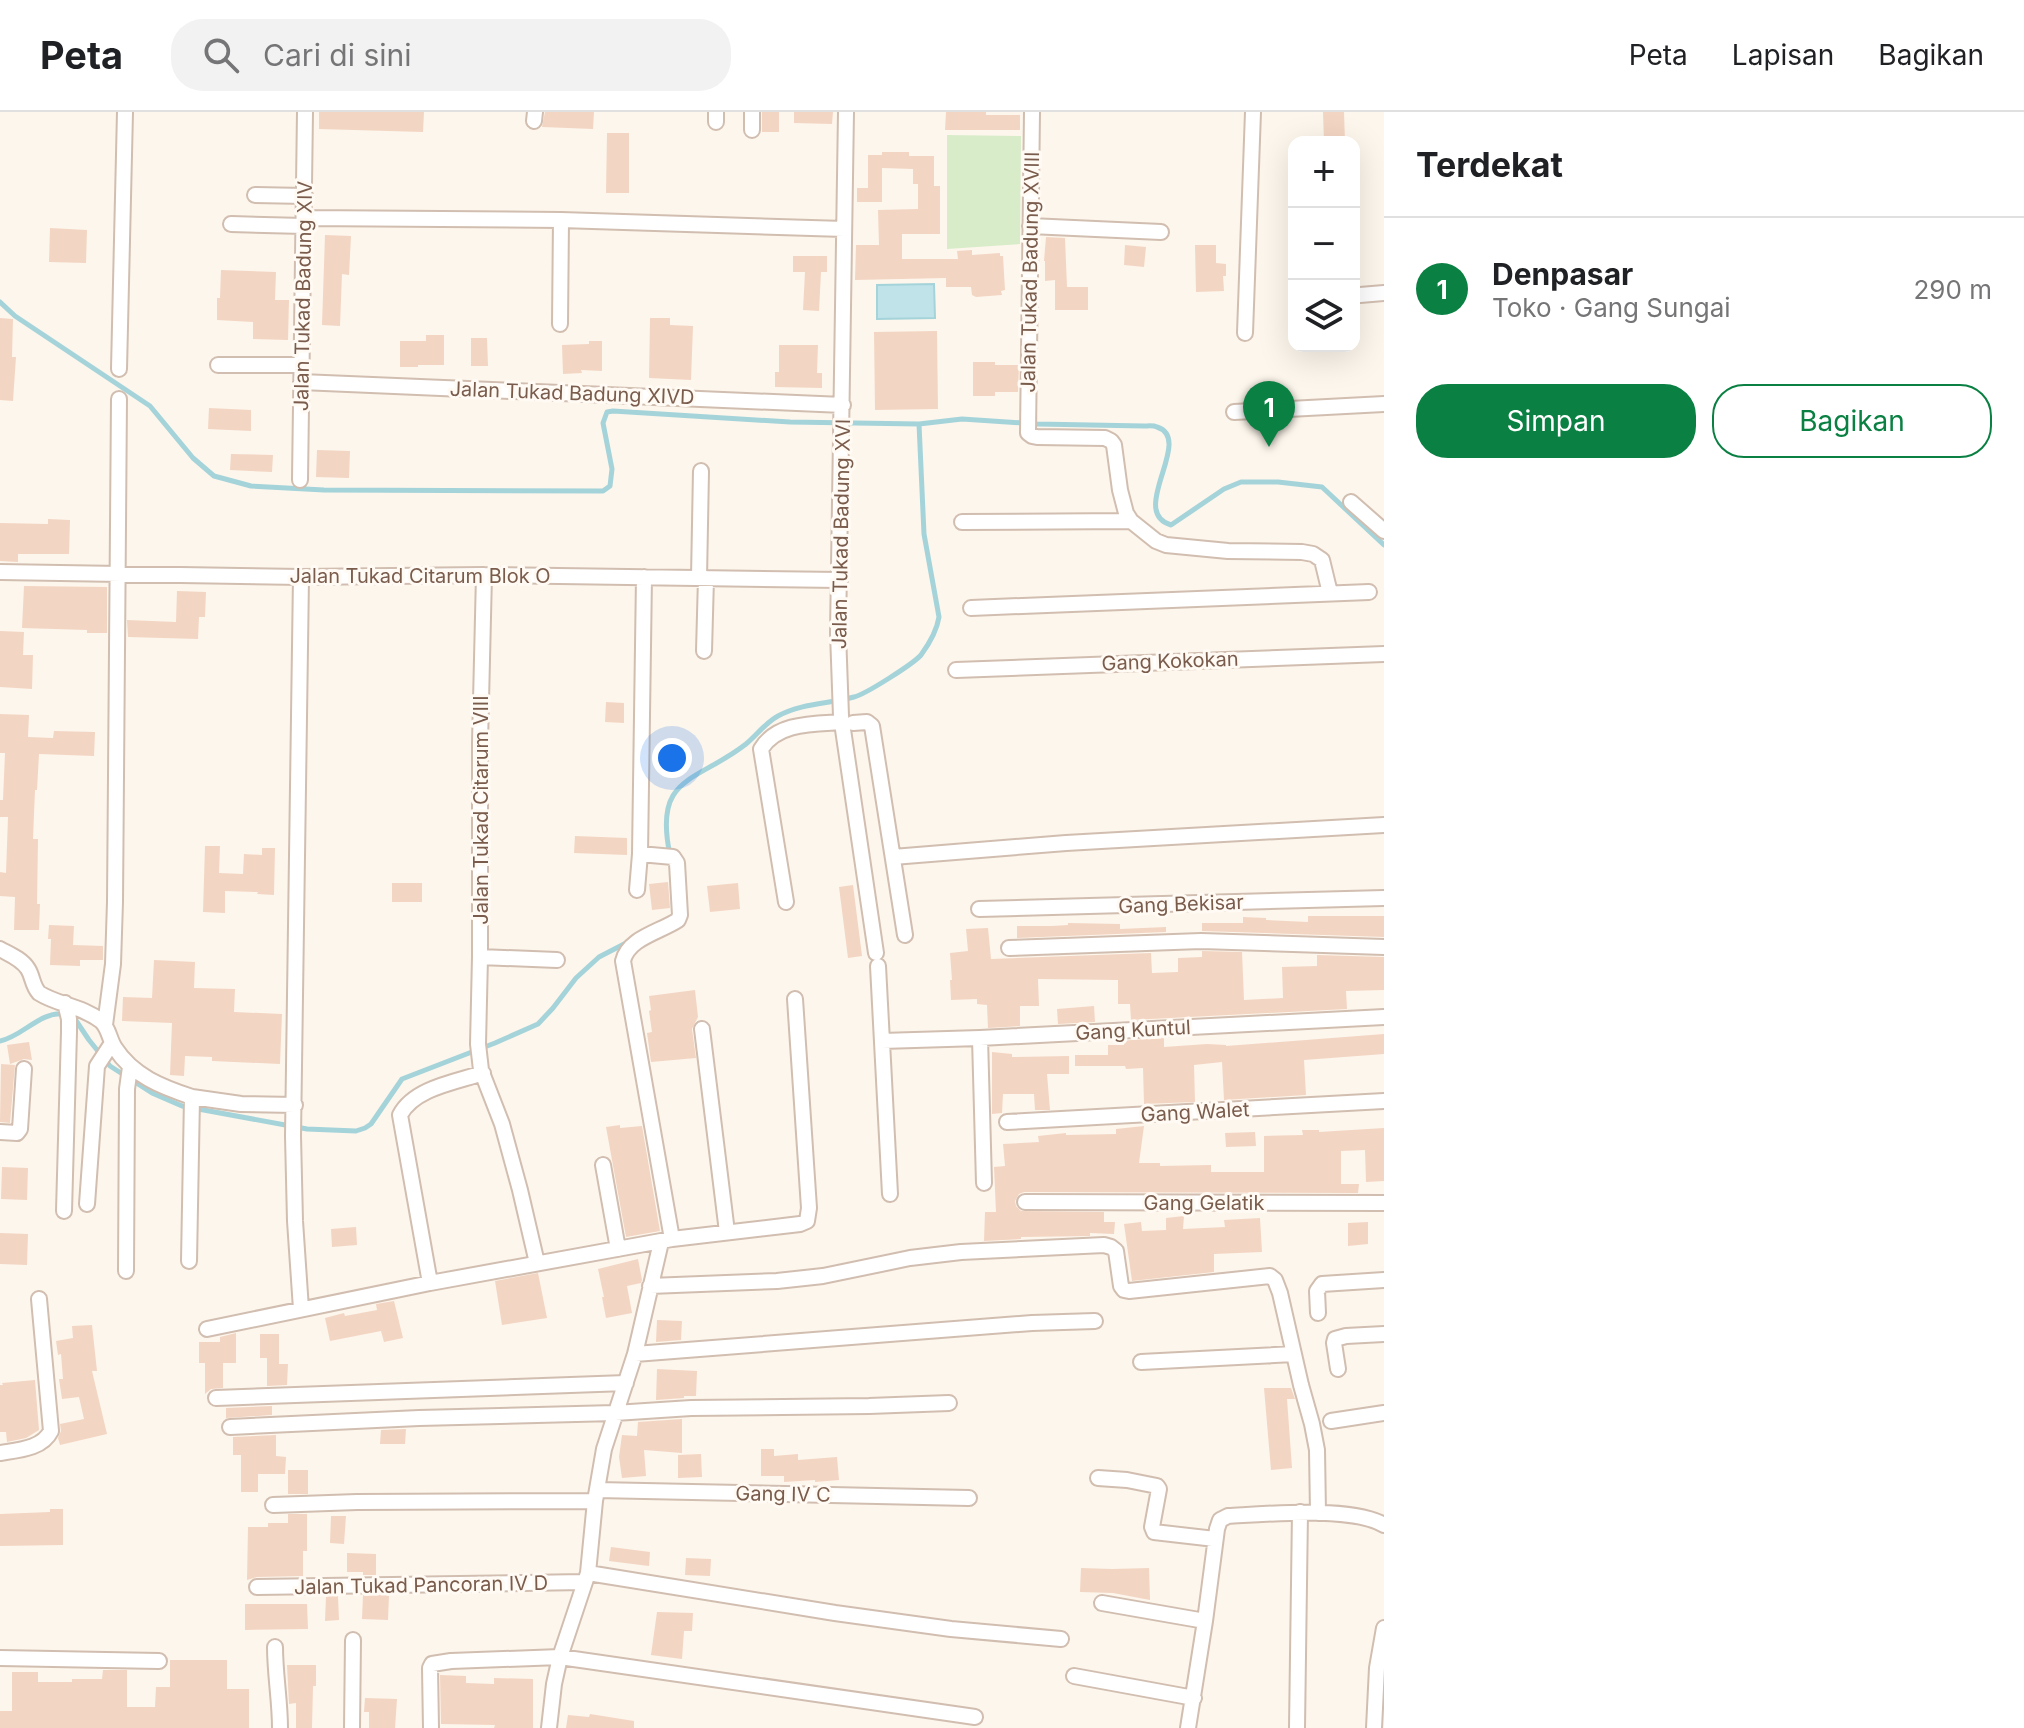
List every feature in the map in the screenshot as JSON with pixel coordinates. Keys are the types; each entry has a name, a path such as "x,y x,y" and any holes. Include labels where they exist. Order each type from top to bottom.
{"street":[{"path":"119,369 125,112"},
{"name":"Jalan Tukad Badung XIV","path":"300,480 305,112"},
{"path":"752,112 752,130"},
{"name":"Jalan Tukad Badung XVI","path":"846,112 838,633 840,684 877,960 890,1194"},
{"name":"Jalan Tukad Badung XVIII","path":"1032,112 1028,433 1037,437 1105,438 1111,441 1120,490 1131,521"},
{"path":"1245,333 1253,112"},
{"path":"255,195 305,196"},
{"path":"560,324 561,220"},
{"path":"231,224 561,220 844,229"},
{"path":"1030,226 1161,232"},
{"path":"1360,295 1384,293"},
{"path":"218,365 301,365"},
{"name":"Jalan Tukad Badung XIVD","path":"301,382 843,410"},
{"path":"119,399 115,902 113,964 105,1025 110,1044 130,1068 153,1082 192,1099 294,1109"},
{"path":"1234,412 1384,404"},
{"path":"701,471 704,651"},
{"path":"1351,502 1384,531"},
{"path":"962,522 1131,521 1145,534 1166,545 1313,554 1322,560 1330,593"},
{"name":"Jalan Tukad Citarum Blok O","path":"0,572 840,580"},
{"name":"Jalan Tukad Citarum VIII","path":"484,575 478,1044 482,1072 502,1124 537,1263"},
{"path":"301,577 293,1136 301,1309"},
{"path":"637,890 647,855 644,577"},
{"path":"971,608 1369,592"},
{"name":"Gang Kokokan","path":"956,670 1384,654"},
{"path":"786,902 761,749 774,735 797,726 845,720 867,722 872,726 905,935"},
{"path":"893,857 1066,843 1384,825"},
{"path":"549,1728 560,1657 586,1578 604,1449 635,1354 650,1286 667,1240 623,961 625,952 639,940 678,920 680,915 677,863 673,857 647,855"},
{"name":"Gang Bekisar","path":"979,909 1384,898"},
{"path":"1009,948 1201,941 1384,947"},
{"path":"0,949 25,965 39,993 67,1010 84,1010 105,1025"},
{"path":"480,957 557,960"},
{"path":"207,1329 537,1263 667,1240 807,1221 795,999"},
{"path":"64,1211 67,1010"},
{"name":"Gang Kuntul","path":"882,1041 1384,1017"},
{"path":"702,1029 727,1232"},
{"path":"980,1038 984,1183"},
{"path":"87,1204 97,1066 110,1044"},
{"path":"126,1271 127,1089 130,1068"},
{"path":"0,1132 17,1133 20,1129 24,1069"},
{"path":"430,1283 400,1115 416,1097 482,1072"},
{"path":"189,1261 192,1099"},
{"name":"Gang Walet","path":"1007,1122 1384,1101"},
{"path":"603,1165 618,1249"},
{"name":"Gang Gelatik","path":"1025,1202 1384,1203"},
{"path":"650,1286 777,1281 961,1252 1104,1245 1116,1251 1121,1286 1129,1291 1270,1276 1280,1293 1312,1424 1317,1450 1318,1513"},
{"path":"1318,1313 1317,1291 1322,1284 1384,1280"},
{"path":"0,1453 38,1445 50,1437 39,1299"},
{"path":"635,1354 1032,1323 1095,1321"},
{"path":"1338,1369 1335,1339 1384,1334"},
{"path":"1141,1362 1294,1354"},
{"path":"216,1398 626,1383"},
{"path":"230,1427 691,1408 949,1403"},
{"path":"1331,1421 1384,1413"},
{"path":"1098,1478 1157,1486 1154,1532 1215,1539"},
{"name":"Gang IV C","path":"273,1505 596,1496 969,1498"},
{"path":"1297,1728 1300,1512"},
{"path":"1188,1728 1215,1539 1223,1517 1300,1512 1359,1516 1375,1519 1384,1525"},
{"name":"Jalan Tukad Pancoran IV D","path":"257,1587 586,1578 951,1629 1061,1639"},
{"path":"1102,1603 1205,1621"},
{"path":"1377,1724 1377,1668 1384,1628"},
{"path":"352,1728 353,1640"},
{"path":"275,1647 280,1728"},
{"path":"431,1728 432,1664 560,1657 975,1717"},
{"path":"0,1658 159,1661"},
{"path":"1074,1676 1194,1698"}],"green space":[{"path":"947,135 1021,136 1020,244 947,249"}],"water":[{"path":"934,284 935,318 877,319 877,285"}],"building":[{"path":"319,112 424,112 423,132 319,129"},
{"path":"545,112 594,112 593,129 542,127"},
{"path":"762,112 779,112 779,132 762,132"},
{"path":"794,112 833,112 832,124 794,123"},
{"path":"946,112 1020,115 1020,130 945,130"},
{"path":"1323,112 1344,112 1345,136 1324,136"},
{"path":"607,133 629,133 629,193 606,193"},
{"path":"882,152 934,156 934,186 940,186 940,234 902,234 902,259 958,259 957,251 972,250 972,255 1000,253 1003,256 1005,290 1001,291 1002,295 976,297 972,295 971,287 946,287 946,278 855,280 856,245 879,245 878,210 918,209 918,184 913,184 913,169 882,168 882,202 857,202 857,188 868,188 868,155 882,155"},
{"path":"50,228 87,230 86,263 49,262"},
{"path":"325,235 351,236 349,275 342,274 340,326 322,325"},
{"path":"1046,237 1065,238 1067,287 1088,287 1088,310 1055,310 1055,280 1045,281"},
{"path":"1125,245 1146,247 1144,267 1124,265"},
{"path":"1195,245 1216,245 1216,263 1226,264 1224,291 1196,292"},
{"path":"793,256 827,256 827,272 821,272 819,311 803,310 805,272 793,272"},
{"path":"221,270 276,272 275,300 289,300 288,340 253,339 253,322 217,320"},
{"path":"0,318 13,319 12,357 16,357 13,401 0,400"},
{"path":"650,318 670,318 670,325 693,326 691,380 649,378"},
{"path":"937,331 938,409 875,410 874,332"},
{"path":"426,335 444,335 444,365 400,367 400,341 426,341"},
{"path":"471,338 487,338 488,366 471,366"},
{"path":"589,341 602,341 602,371 581,370 582,373 563,374 562,345 589,344"},
{"path":"779,345 818,345 817,373 822,373 822,388 775,387 775,372 779,372"},
{"path":"973,362 1019,365 1018,392 973,396"},
{"path":"209,408 251,410 251,431 208,429"},
{"path":"317,450 350,451 349,478 316,477"},
{"path":"231,454 273,455 272,472 230,470"},
{"path":"48,519 70,520 69,554 18,554 18,562 0,561 0,523 48,524"},
{"path":"24,586 107,587 107,633 22,628"},
{"path":"177,591 206,592 205,617 199,617 198,639 128,637 127,620 176,622"},
{"path":"0,631 24,632 23,655 33,655 32,689 0,687"},
{"path":"606,702 624,703 624,723 605,722"},
{"path":"0,714 29,715 28,737 53,738 54,731 95,732 94,756 39,754 33,839 38,839 39,930 14,930 15,897 0,896 0,872 6,873 8,817 0,817 5,753 0,753"},
{"path":"575,836 627,838 627,855 574,853"},
{"path":"205,846 220,846 219,873 243,874 244,854 262,855 262,848 275,848 274,895 225,891 225,913 203,912"},
{"path":"668,882 670,908 652,910 649,884"},
{"path":"392,883 422,883 422,902 392,902"},
{"path":"738,883 740,909 710,912 707,886"},
{"path":"853,885 862,956 848,958 839,887"},
{"path":"1308,916 1384,916 1384,937 1202,931 1202,923 1243,923 1243,917 1308,922"},
{"path":"1120,924 1120,929 1166,927 1166,932 1017,938 1017,926"},
{"path":"49,925 74,926 73,945 103,946 103,960 80,960 80,966 50,965"},
{"path":"988,928 991,959 1151,953 1152,973 1178,972 1178,958 1202,957 1202,951 1242,952 1244,1000 1283,998 1282,967 1317,966 1317,955 1384,957 1384,990 1346,991 1347,1009 1131,1020 1130,1004 1118,1004 1118,980 1038,979 1039,1006 1020,1006 1020,1026 988,1028 987,1005 977,1004 977,999 951,1000 950,953 968,951 966,929"},
{"path":"154,960 195,962 194,988 235,989 234,1012 282,1014 280,1064 212,1061 212,1057 185,1056 184,1076 170,1075 172,1023 122,1021 123,997 152,998"},
{"path":"695,990 698,1017 692,1029 696,1058 651,1062 647,1033 652,1032 649,996"},
{"path":"1094,1006 1095,1022 1058,1024 1057,1009"},
{"path":"1384,1034 1384,1054 1304,1060 1306,1095 1224,1100 1222,1062 1194,1065 1195,1102 1144,1104 1143,1068 1075,1066 1075,1055 1108,1055 1108,1045 1124,1045 1124,1041 1131,1040 1164,1038 1164,1047 1226,1046"},
{"path":"29,1042 32,1060 24,1059 10,1064 7,1045"},
{"path":"992,1052 1012,1054 1012,1057 1069,1056 1069,1074 1047,1074 1050,1110 1035,1110 1034,1094 1003,1094 1002,1113 992,1114"},
{"path":"1,1064 15,1065 10,1123 0,1122"},
{"path":"620,1125 620,1128 642,1126 660,1231 626,1237 606,1127"},
{"path":"1144,1126 1139,1163 1160,1163 1160,1166 1211,1165 1211,1172 1264,1172 1264,1136 1303,1135 1302,1130 1319,1132 1384,1128 1384,1181 1366,1182 1365,1150 1341,1151 1341,1184 1359,1184 1358,1193 1024,1192 1015,1201 1021,1211 1104,1212 1104,1222 1115,1222 1114,1234 984,1241 985,1212 996,1212 994,1167 1005,1166 1003,1144 1039,1142 1038,1136 1066,1133 1116,1134 1116,1129"},
{"path":"1255,1132 1256,1146 1226,1147 1225,1133"},
{"path":"2,1167 28,1168 27,1200 1,1199"},
{"path":"1184,1216 1183,1229 1225,1227 1224,1220 1260,1218 1262,1252 1214,1254 1214,1272 1132,1281 1124,1224 1141,1222 1142,1231 1166,1230 1166,1218"},
{"path":"1368,1222 1368,1244 1348,1246 1348,1223"},
{"path":"356,1227 357,1245 332,1247 331,1229"},
{"path":"0,1233 28,1234 27,1265 0,1264"},
{"path":"638,1259 641,1283 627,1286 632,1313 606,1318 598,1269"},
{"path":"538,1273 547,1318 502,1325 495,1281"},
{"path":"394,1301 403,1338 384,1342 381,1331 330,1341 325,1318 377,1310 376,1304"},
{"path":"657,1320 682,1321 681,1340 656,1342"},
{"path":"92,1325 97,1371 92,1371 107,1434 60,1445 60,1424 84,1419 79,1397 62,1399 59,1379 63,1379 61,1354 58,1355 56,1341 73,1338 72,1326"},
{"path":"236,1333 236,1363 223,1363 223,1388 211,1389 205,1394 205,1363 199,1363 199,1342 220,1342 220,1337"},
{"path":"260,1334 279,1334 279,1364 288,1364 287,1385 267,1386 267,1358 260,1358"},
{"path":"657,1369 697,1371 696,1396 656,1400"},
{"path":"35,1380 39,1430 26,1438 7,1442 6,1432 0,1432 0,1385"},
{"path":"1264,1388 1291,1388 1295,1399 1287,1399 1292,1468 1271,1470"},
{"path":"272,1406 272,1415 226,1418 226,1408"},
{"path":"682,1419 682,1453 644,1450 646,1476 622,1478 619,1457 622,1435 637,1436 638,1422"},
{"path":"406,1429 405,1444 380,1444 381,1430"},
{"path":"276,1435 276,1456 286,1457 285,1474 258,1474 258,1492 241,1492 241,1455 233,1455 233,1437"},
{"path":"761,1449 774,1449 774,1456 798,1454 798,1460 837,1457 839,1480 784,1482 784,1476 761,1476"},
{"path":"701,1454 702,1477 678,1478 678,1455"},
{"path":"288,1470 308,1470 308,1494 288,1494"},
{"path":"50,1509 63,1509 63,1545 0,1546 0,1514 50,1512"},
{"path":"288,1514 307,1514 303,1576 247,1580 248,1527 288,1523"},
{"path":"331,1516 346,1516 344,1544 330,1543"},
{"path":"611,1547 650,1552 649,1566 609,1561"},
{"path":"347,1553 376,1554 376,1575 347,1572"},
{"path":"686,1558 711,1559 710,1576 685,1575"},
{"path":"1081,1568 1149,1568 1150,1600 1113,1593 1080,1592"},
{"path":"363,1595 389,1595 388,1620 362,1619"},
{"path":"326,1596 338,1596 339,1620 325,1621"},
{"path":"245,1604 307,1604 308,1629 245,1630"},
{"path":"657,1612 693,1613 692,1631 684,1631 682,1659 651,1655"},
{"path":"170,1660 227,1660 227,1689 249,1689 249,1728 0,1728 0,1711 12,1711 12,1672 38,1672 38,1682 72,1682 72,1679 102,1679 103,1670 127,1670 127,1707 155,1707 156,1687 170,1687"},
{"path":"287,1665 316,1665 312,1728 296,1728 296,1703 289,1704"},
{"path":"440,1675 466,1676 466,1683 494,1684 494,1678 533,1679 533,1728 441,1724"},
{"path":"365,1698 397,1699 395,1728 369,1728 369,1712 364,1712"},
{"path":"590,1714 634,1721 634,1728 566,1728 568,1715 589,1717"}],"waterway":[{"path":"0,302 15,316 150,406 193,458 214,476 251,486 324,490 603,491 610,486 612,469 603,423 607,412 613,411 790,422 919,424 962,419 1152,426 1167,434 1167,460 1157,491 1156,506 1159,518 1171,525 1224,489 1241,482 1278,482 1322,487 1384,545"},
{"path":"670,855 666,829 668,809 673,795 683,784 728,757 778,716 806,706 860,695 916,659 930,642 939,617 924,534 919,424"},
{"path":"73,1016 110,1066 152,1093 182,1106 307,1129 356,1131 371,1124 402,1079 538,1024 576,978 599,957 628,942"},
{"path":"0,1041 47,1016 64,1014"}],"place":[{"name":"Denpasar","path":"1269,447"}]}
